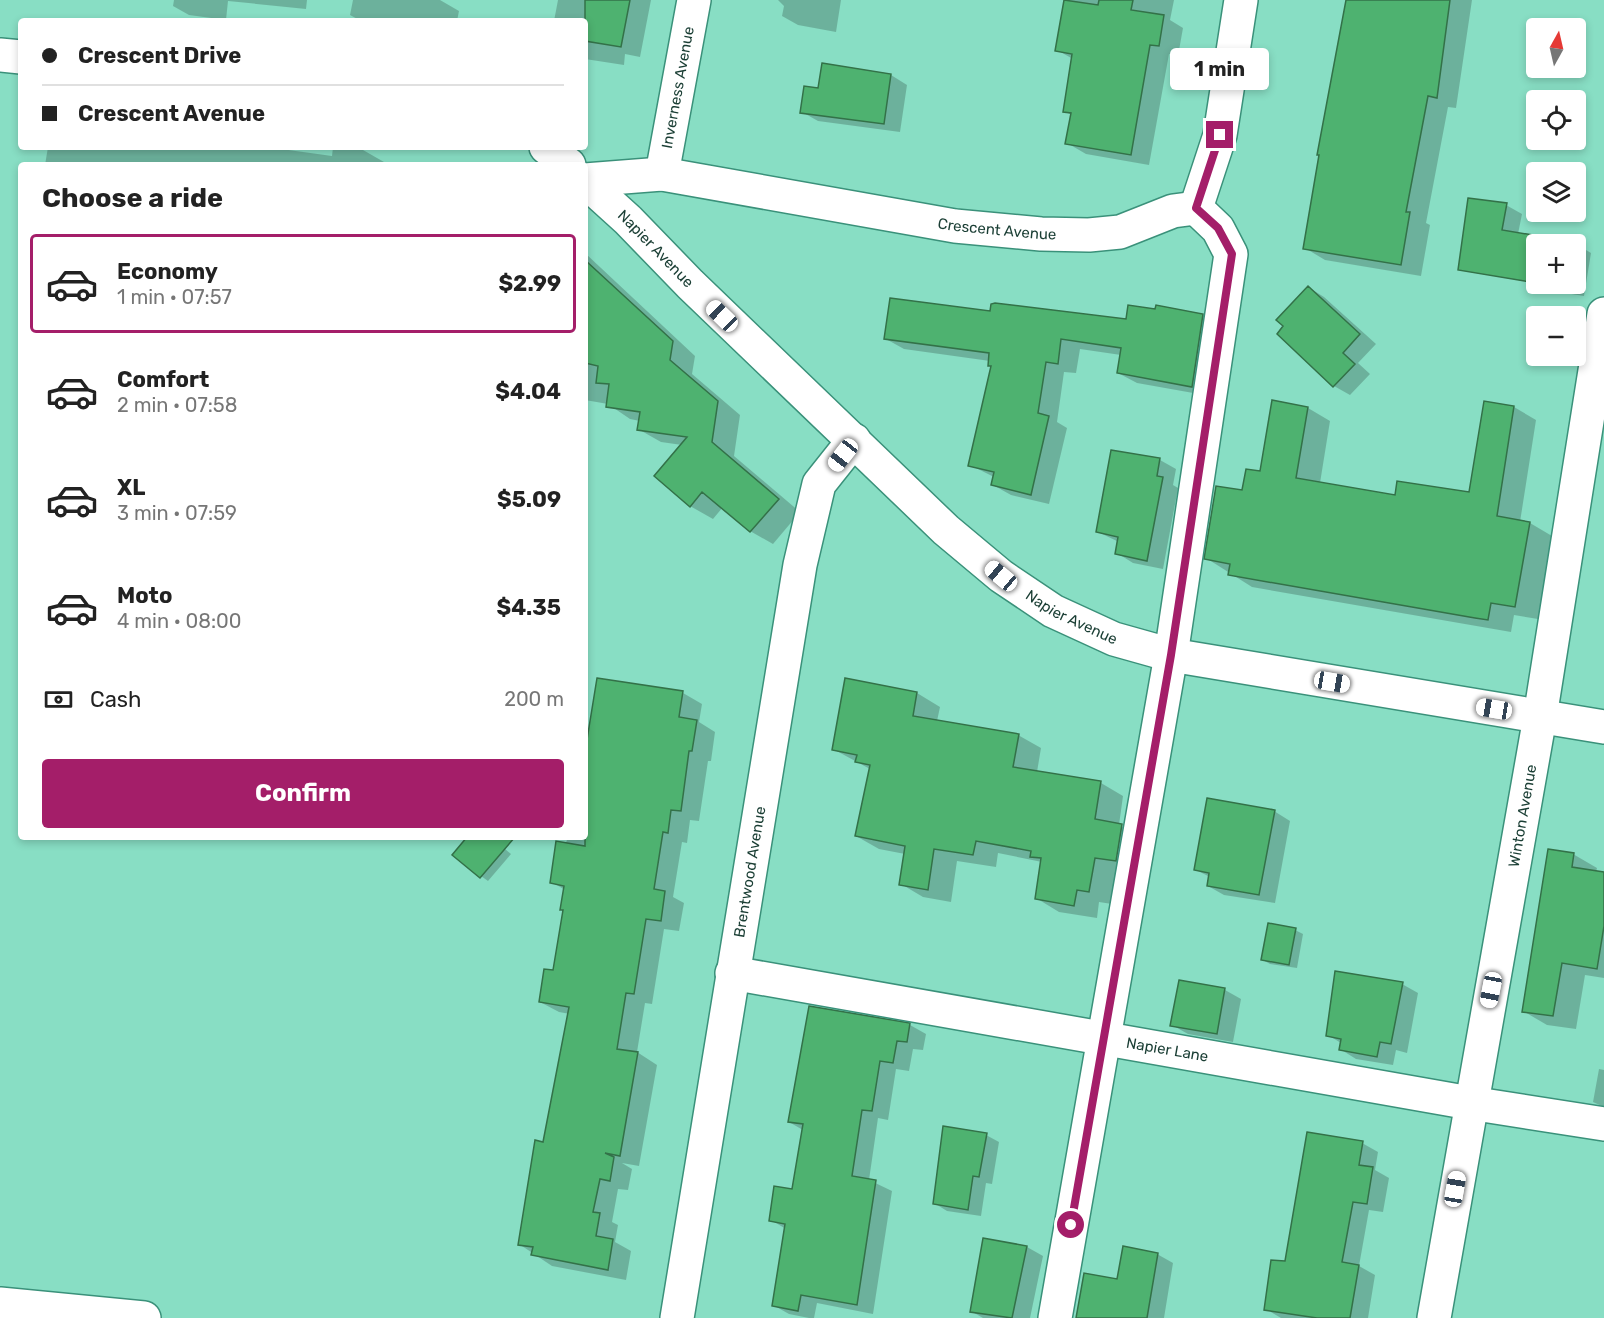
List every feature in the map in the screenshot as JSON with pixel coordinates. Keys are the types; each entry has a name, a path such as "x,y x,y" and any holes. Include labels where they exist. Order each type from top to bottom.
{"street":[{"name":"Inverness Avenue","path":"662,174 694,0"},
{"path":"1055,1318 1171,655 1232,254 1218,228 1196,208 1220,135 1241,0"},
{"path":"0,55 18,57"},
{"path":"550,150 564,162"},
{"name":"Crescent Avenue","path":"588,180 662,174 955,226 1041,234 1089,235 1120,232 1173,211 1196,208"},
{"name":"Napier Avenue","path":"588,183 771,363 946,530 1018,588 1053,611 1114,639 1171,655 1604,728"},
{"name":"Winton Avenue","path":"1434,1318 1470,1103 1540,717 1604,314"},
{"name":"Brentwood Avenue","path":"677,1318 800,565 819,484 854,440"},
{"name":"Napier Lane","path":"732,973 1470,1103 1604,1124"},
{"path":"0,1304 144,1318"}],"building":[{"path":"585,0 630,0 621,47 588,42 588,18 585,18"},
{"path":"1064,0 1098,5 1099,0 1133,0 1131,10 1164,15 1159,46 1150,45 1131,155 1065,144 1071,113 1063,112 1072,54 1055,51"},
{"path":"1346,0 1450,0 1437,98 1428,96 1406,212 1410,212 1401,265 1303,249 1319,155 1317,155"},
{"path":"822,63 891,74 884,124 800,113 804,86 818,88"},
{"path":"1468,198 1507,203 1502,230 1527,234 1526,281 1458,270"},
{"path":"588,263 673,341 670,360 718,401 712,442 779,499 750,532 702,492 690,507 654,476 687,437 637,430 640,412 606,407 609,384 596,383 598,366 588,364"},
{"path":"1308,286 1360,334 1343,353 1355,364 1333,387 1277,334 1283,326 1276,320"},
{"path":"890,298 990,311 991,304 995,303 1126,319 1128,305 1155,309 1156,305 1203,314 1192,387 1117,373 1121,348 1061,339 1058,364 1046,362 1038,413 1049,416 1031,495 991,485 994,472 968,466 991,366 988,366 989,353 884,339"},
{"path":"1272,400 1308,407 1296,478 1395,495 1397,481 1469,492 1484,401 1514,406 1497,516 1530,522 1515,607 1491,603 1488,620 1475,618 1228,575 1230,564 1204,559 1216,486 1242,490 1246,469 1260,471"},
{"path":"1111,450 1160,458 1157,476 1163,477 1147,561 1115,554 1118,537 1096,532"},
{"path":"597,678 683,691 679,717 697,720 692,751 689,751 681,811 671,810 668,833 663,832 654,889 665,891 661,921 646,919 634,994 626,993 617,1049 638,1052 620,1156 605,1153 614,1157 610,1181 600,1179 593,1212 600,1213 596,1236 613,1239 608,1270 531,1255 533,1247 518,1245 535,1140 543,1142 569,1007 539,1002 544,969 553,970 563,910 560,910 564,886 550,883 556,841 585,846 585,840 588,840 588,734"},
{"path":"845,678 917,692 913,716 1019,734 1013,767 1101,781 1095,819 1122,824 1116,861 1095,858 1089,892 1077,890 1074,906 1035,899 1041,858 1030,857 1031,851 976,841 973,855 934,849 928,890 899,885 905,846 855,836 870,765 855,762 857,755 832,750"},
{"path":"1207,798 1275,810 1259,895 1207,886 1209,873 1194,870"},
{"path":"464,840 512,840 480,878 452,855"},
{"path":"1548,849 1574,853 1572,867 1604,872 1604,926 1597,969 1562,963 1553,1016 1522,1012"},
{"path":"1268,923 1296,928 1289,965 1261,960"},
{"path":"1335,971 1403,982 1391,1044 1380,1042 1377,1057 1339,1050 1341,1039 1326,1036"},
{"path":"1179,980 1225,988 1217,1034 1170,1026"},
{"path":"809,1006 910,1023 907,1042 897,1041 893,1063 880,1061 872,1111 862,1110 852,1176 876,1180 857,1305 801,1295 798,1311 772,1306 785,1224 769,1221 774,1186 792,1189 803,1124 788,1122"},
{"path":"943,1126 987,1133 979,1177 973,1176 968,1210 933,1204"},
{"path":"1307,1132 1363,1141 1359,1165 1373,1167 1367,1204 1353,1202 1342,1262 1359,1265 1350,1318 1317,1318 1264,1310 1271,1260 1285,1261"},
{"path":"983,1238 1027,1246 1012,1318 970,1312"},
{"path":"1123,1246 1158,1253 1147,1318 1076,1318 1084,1273 1117,1279"}],"route":[{"path":"1071,1225 1171,655 1232,254 1218,228 1196,208 1220,135"}]}
